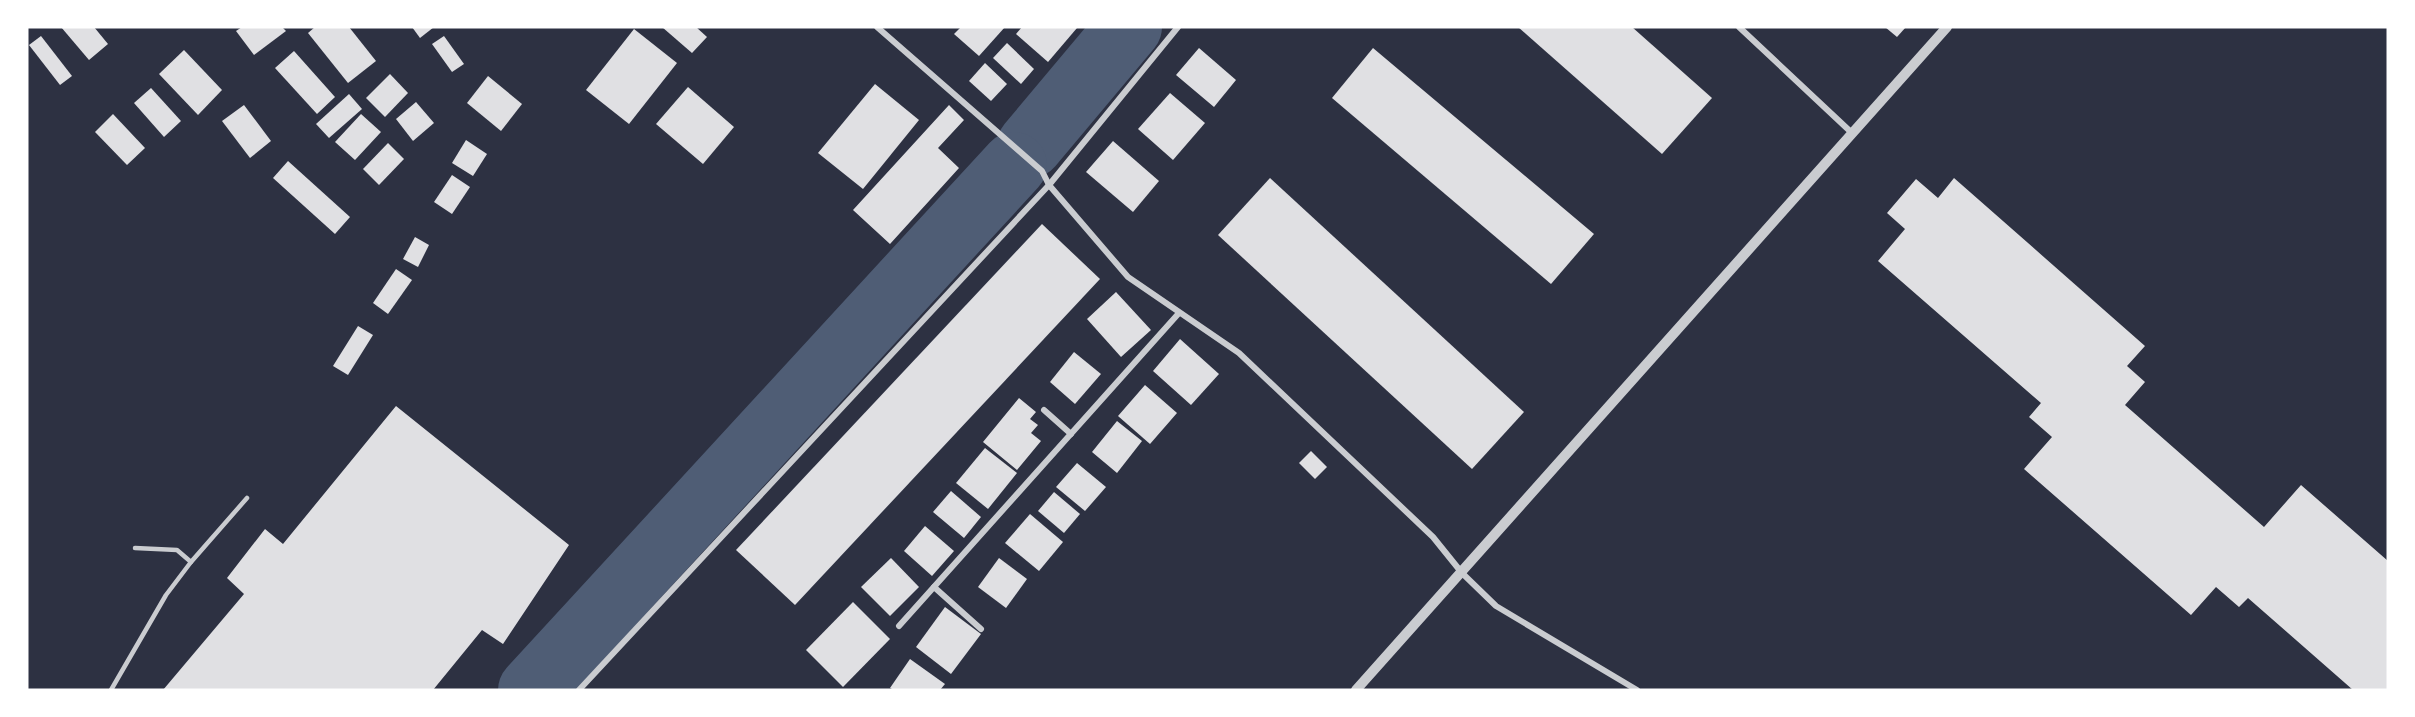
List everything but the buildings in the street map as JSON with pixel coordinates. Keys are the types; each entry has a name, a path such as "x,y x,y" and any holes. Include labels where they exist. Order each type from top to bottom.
{"street":[{"path":"877,27 1042,171 1049,185 1128,277 1239,353 1433,537 1462,573 1496,606 1637,690"},
{"path":"579,690 1049,185 1178,27"},
{"path":"1739,27 1852,133"},
{"path":"1356,690 1947,27"},
{"path":"899,626 1179,313"},
{"path":"1044,410 1071,434"},
{"path":"934,587 981,629"}],"lane":[{"path":"111,690 166,595 191,562 247,498"},
{"path":"135,548 177,550 191,562"}],"waterway":[{"path":"1030,145 1129,27"},
{"path":"531,690 1014,165"}]}
